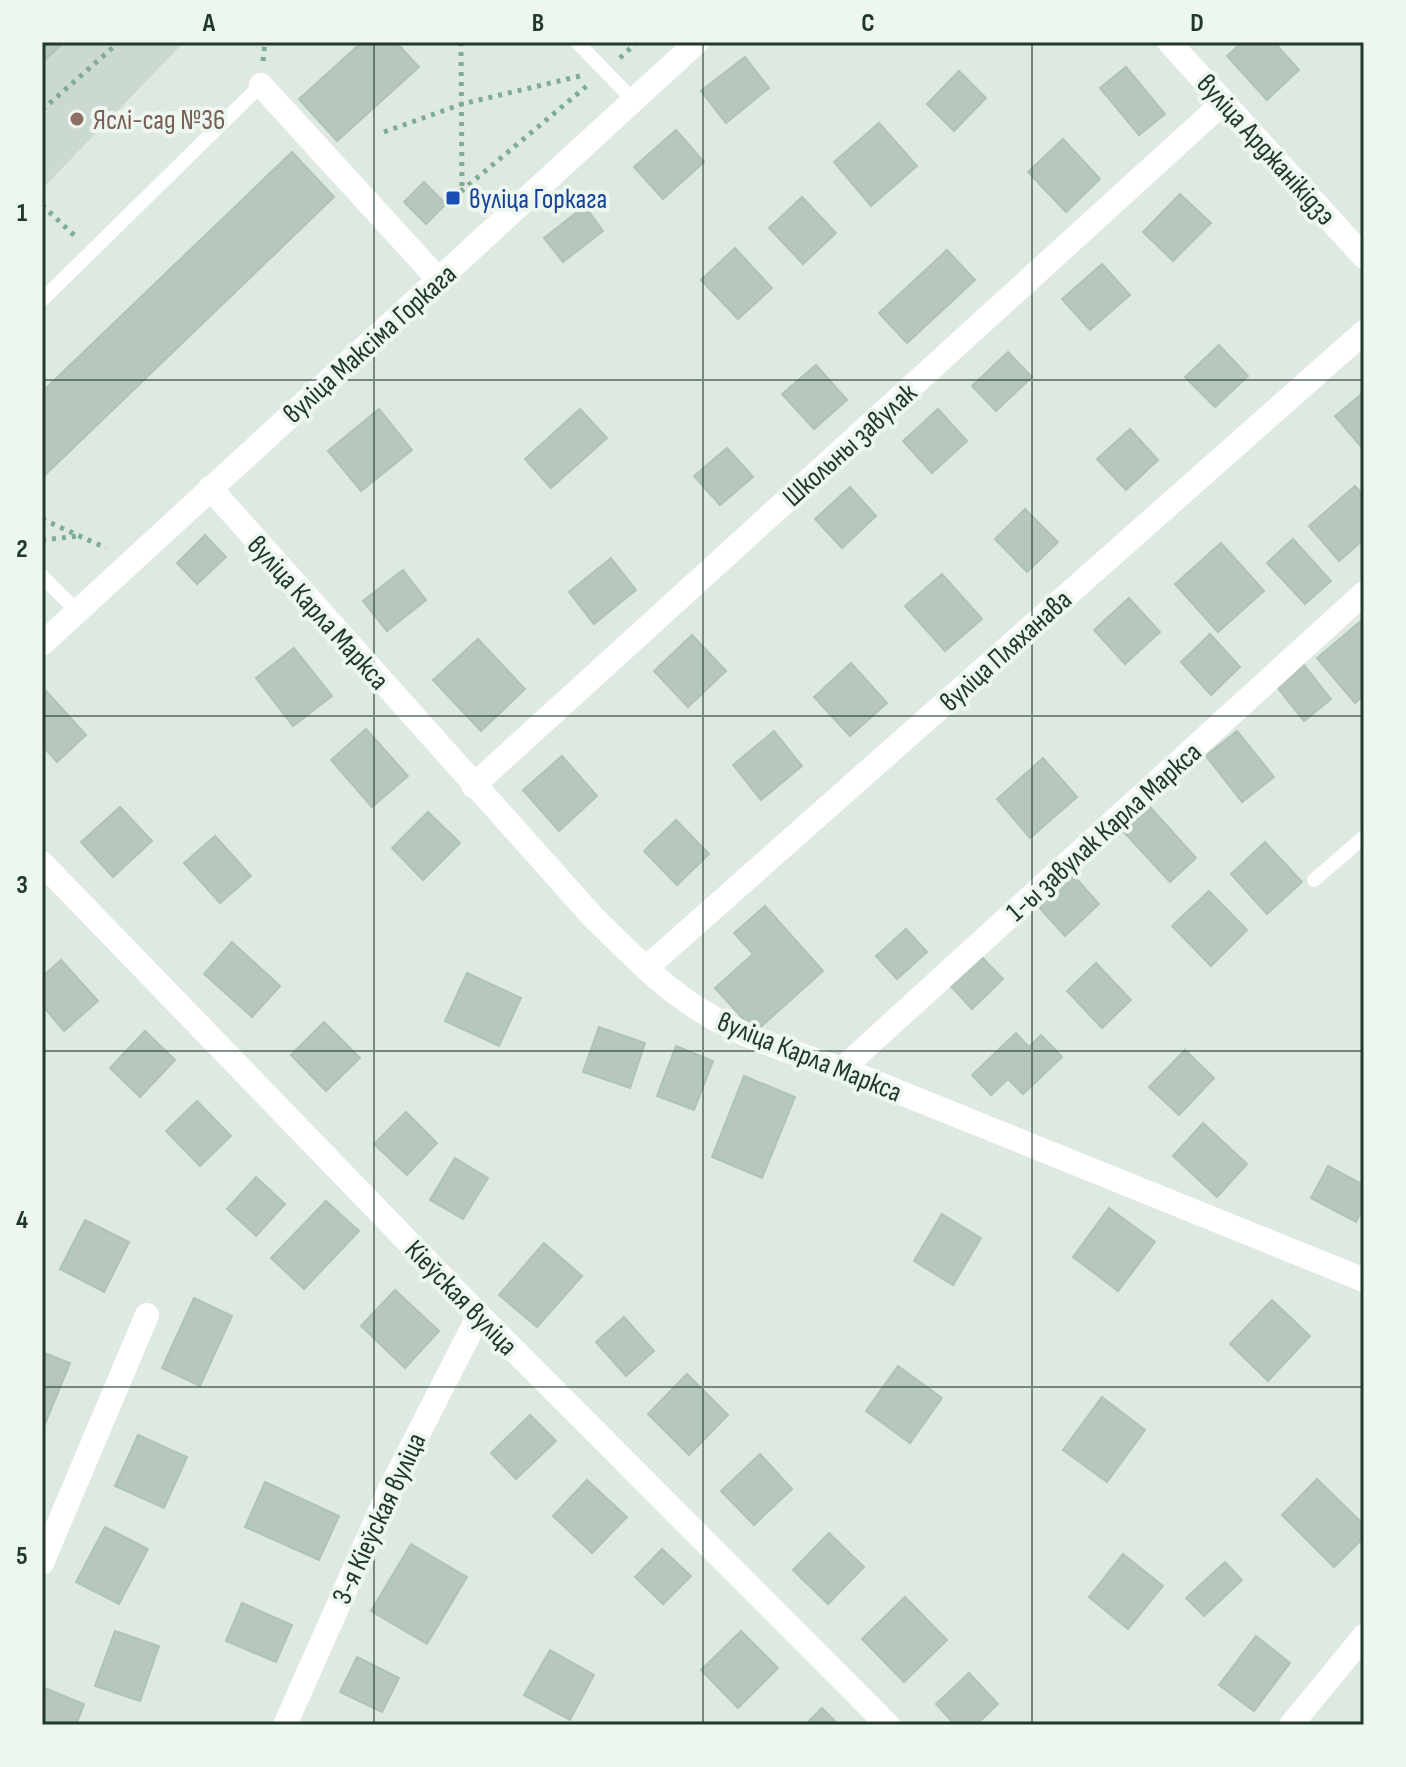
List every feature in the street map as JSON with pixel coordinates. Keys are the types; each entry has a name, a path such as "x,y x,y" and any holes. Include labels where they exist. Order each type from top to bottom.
{"street":[{"name":"вуліца Максіма Горкага","path":"42,644 697,42"},
{"name":"вуліца Арджанікідзэ","path":"1169,42 1364,257"},
{"path":"261,85 439,280"},
{"name":"Школьны завулак","path":"473,786 1224,102"},
{"name":"вуліца Пляханава","path":"646,968 1364,332"},
{"name":"вуліца Карла Маркса","path":"210,488 593,917 646,968 700,1010 771,1046 842,1069 1361,1274"},
{"name":"1-ы завулак Карла Маркса","path":"842,1069 1364,593"},
{"name":"Кіеўская вуліца","path":"42,863 479,1315 888,1725"},
{"path":"42,1563 147,1315"},
{"name":"3-я Кіеўская вуліца","path":"285,1725 390,1489 479,1315"},
{"path":"1291,1725 1364,1636"}],"lane":[{"path":"577,42 635,102"},
{"path":"42,300 261,85"},
{"path":"42,576 76,610"},
{"path":"1314,880 1364,837"}],"path":[{"path":"42,110 119,42"},
{"path":"461,42 462,189"},
{"path":"453,198 637,42"},
{"path":"384,132 462,104 604,71"},
{"path":"42,205 91,252"},
{"path":"42,519 107,549"},
{"path":"42,540 80,536"}],"shaded area":[{"name":"Яслі-сад №36","path":"42,42 184,42 42,189"}],"building":[{"path":"42,42 64,42 42,63"},
{"path":"362,42 396,42 419,67 337,141 299,99"},
{"path":"1242,42 1274,42 1299,70 1267,100 1227,56"},
{"path":"745,57 769,88 726,123 701,91"},
{"path":"1126,67 1165,114 1139,135 1100,88"},
{"path":"959,71 986,98 954,131 927,104"},
{"path":"879,123 917,166 871,206 834,162"},
{"path":"676,130 704,162 663,199 634,167"},
{"path":"1063,139 1100,179 1066,212 1028,172"},
{"path":"292,152 334,197 42,478 42,392"},
{"path":"424,182 446,204 426,224 404,202"},
{"path":"1180,194 1211,223 1173,261 1143,232"},
{"path":"802,197 836,233 803,264 769,228"},
{"path":"585,206 603,231 563,262 544,238"},
{"path":"735,248 772,288 738,319 701,280"},
{"path":"947,250 975,280 907,343 879,313"},
{"path":"1102,264 1130,295 1090,330 1062,299"},
{"path":"1219,345 1248,376 1215,407 1185,377"},
{"path":"1008,352 1032,377 996,411 972,386"},
{"path":"816,365 847,400 814,429 782,394"},
{"path":"1364,392 1364,450 1335,416"},
{"path":"379,409 412,450 361,491 328,451"},
{"path":"580,409 607,438 551,488 525,459"},
{"path":"938,409 967,441 932,473 903,441"},
{"path":"1130,429 1158,460 1126,490 1097,459"},
{"path":"727,448 753,477 720,505 694,476"},
{"path":"1355,486 1364,496 1364,539 1339,561 1309,526"},
{"path":"850,487 876,516 842,548 815,519"},
{"path":"1025,509 1058,542 1027,572 995,539"},
{"path":"205,535 226,557 197,584 177,563"},
{"path":"1293,539 1331,581 1305,604 1267,563"},
{"path":"1221,543 1264,591 1218,632 1175,584"},
{"path":"611,558 636,590 594,624 569,592"},
{"path":"403,570 426,600 387,631 363,601"},
{"path":"942,574 982,619 945,651 905,606"},
{"path":"1129,598 1160,632 1125,664 1094,630"},
{"path":"1361,621 1364,625 1364,695 1355,703 1317,658"},
{"path":"1210,634 1240,667 1211,695 1181,662"},
{"path":"692,635 726,671 688,707 654,671"},
{"path":"478,639 525,689 481,731 433,680"},
{"path":"294,648 332,696 293,726 256,678"},
{"path":"851,663 887,703 850,736 814,697"},
{"path":"1304,665 1331,699 1304,721 1277,687"},
{"path":"46,691 86,735 57,762 42,745 42,695"},
{"path":"366,729 408,776 372,807 331,760"},
{"path":"774,731 802,766 761,800 733,765"},
{"path":"1237,731 1274,777 1242,802 1206,756"},
{"path":"562,756 597,796 559,831 523,790"},
{"path":"1043,758 1077,797 1030,838 997,799"},
{"path":"120,807 152,841 113,877 81,842"},
{"path":"1150,807 1196,858 1170,882 1123,831"},
{"path":"428,812 460,843 423,880 392,848"},
{"path":"676,820 709,854 677,885 644,851"},
{"path":"215,836 251,876 220,903 184,863"},
{"path":"1265,842 1302,882 1267,914 1231,874"},
{"path":"1071,873 1099,904 1065,936 1037,905"},
{"path":"1209,891 1247,930 1211,966 1172,926"},
{"path":"765,906 823,971 755,1032 715,988 753,954 734,933"},
{"path":"906,929 927,952 897,979 876,956"},
{"path":"232,942 280,986 252,1017 204,974"},
{"path":"978,953 1003,979 972,1009 947,982"},
{"path":"61,960 98,1001 64,1031 42,1005 42,977"},
{"path":"1096,963 1131,1000 1102,1028 1067,991"},
{"path":"467,973 521,998 499,1046 445,1021"},
{"path":"324,1022 360,1058 326,1091 291,1055"},
{"path":"599,1027 645,1043 630,1088 583,1072"},
{"path":"145,1031 175,1060 140,1097 110,1068"},
{"path":"1016,1033 1029,1047 1041,1035 1062,1057 1023,1094 1008,1079 991,1095 972,1075"},
{"path":"676,1046 713,1061 694,1110 657,1096"},
{"path":"1185,1050 1214,1078 1179,1115 1149,1087"},
{"path":"744,1076 795,1097 762,1178 712,1157"},
{"path":"197,1101 231,1136 200,1166 166,1131"},
{"path":"406,1112 437,1143 407,1175 374,1144"},
{"path":"1203,1123 1247,1164 1217,1197 1173,1156"},
{"path":"455,1158 488,1178 463,1219 430,1200"},
{"path":"1328,1166 1364,1185 1364,1206 1356,1222 1311,1198"},
{"path":"256,1177 285,1204 256,1236 227,1209"},
{"path":"326,1201 359,1231 304,1289 271,1258"},
{"path":"1109,1208 1155,1242 1118,1291 1073,1257"},
{"path":"942,1214 981,1238 953,1285 914,1261"},
{"path":"85,1220 129,1242 104,1292 60,1269"},
{"path":"544,1243 582,1276 537,1327 499,1295"},
{"path":"395,1290 439,1331 405,1368 361,1326"},
{"path":"194,1298 232,1316 200,1386 162,1368"},
{"path":"1272,1300 1310,1336 1268,1381 1230,1344"},
{"path":"624,1317 654,1351 626,1376 596,1342"},
{"path":"42,1352 70,1363 45,1424 42,1423"},
{"path":"898,1366 942,1398 910,1443 866,1411"},
{"path":"687,1374 728,1415 689,1455 648,1414"},
{"path":"1102,1397 1145,1430 1107,1482 1063,1450"},
{"path":"530,1415 556,1441 516,1479 491,1453"},
{"path":"138,1435 187,1457 164,1508 115,1486"},
{"path":"760,1454 792,1489 754,1525 721,1491"},
{"path":"1317,1479 1364,1525 1364,1537 1334,1567 1282,1515"},
{"path":"587,1480 627,1517 592,1553 553,1516"},
{"path":"265,1482 339,1516 319,1560 245,1527"},
{"path":"105,1527 148,1549 119,1604 76,1582"},
{"path":"829,1533 864,1567 828,1604 793,1570"},
{"path":"411,1544 467,1577 427,1644 371,1611"},
{"path":"662,1549 691,1576 663,1604 635,1577"},
{"path":"1123,1554 1163,1586 1128,1629 1089,1597"},
{"path":"1225,1562 1242,1580 1204,1616 1186,1598"},
{"path":"905,1597 947,1640 904,1682 862,1639"},
{"path":"242,1603 292,1625 276,1662 226,1641"},
{"path":"115,1631 159,1646 140,1701 95,1686"},
{"path":"741,1631 778,1668 738,1708 701,1670"},
{"path":"1256,1636 1290,1663 1254,1711 1219,1685"},
{"path":"550,1650 594,1675 570,1720 524,1695"},
{"path":"357,1657 399,1678 382,1712 340,1692"},
{"path":"969,1673 998,1704 976,1725 955,1725 936,1704"},
{"path":"42,1687 84,1704 76,1725 42,1725"},
{"path":"822,1708 839,1725 805,1725"}],"place":[{"name":"Яслі-сад №36","path":"77,119"},
{"name":"вуліца Горкага","path":"453,198"}]}
